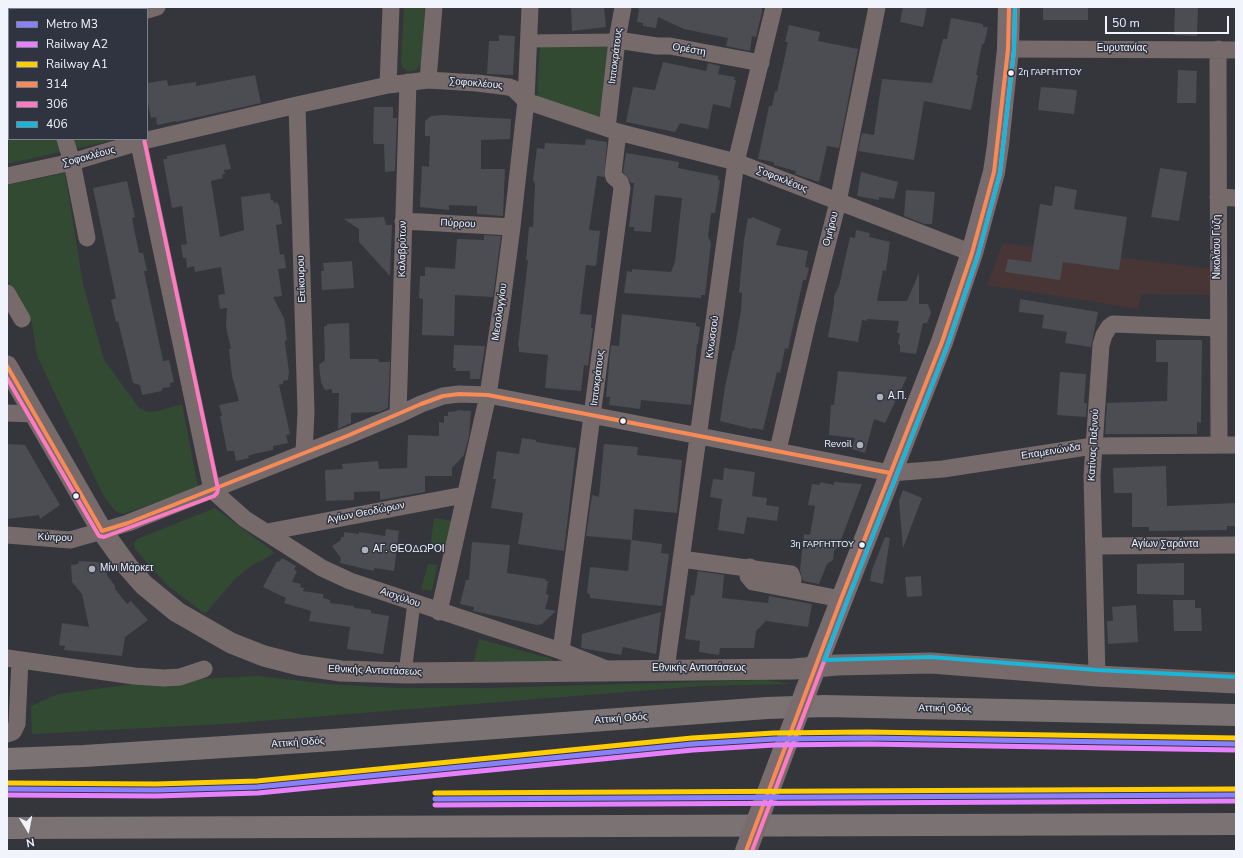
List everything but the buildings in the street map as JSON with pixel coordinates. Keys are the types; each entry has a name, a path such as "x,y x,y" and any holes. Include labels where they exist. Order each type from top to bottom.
{"highway":[{"name":"Αττική Οδός","path":"7,759 84,756 333,740 767,708 832,706 1236,715"},
{"path":"7,828 1236,824"}],"main road":[{"path":"746,851 841,599 942,342 972,253 994,172 1008,49 1009,7"}],"street":[{"path":"388,85 391,7"},
{"path":"428,80 434,7"},
{"name":"Μεσολογγίου","path":"439,612 464,495 488,395 512,227 526,101 530,7"},
{"name":"Ιπποκράτους","path":"561,651 622,188 620,182 614,178 613,174 612,130 617,40 622,7"},
{"name":"Κνωσσού","path":"666,669 700,435 736,162 774,7"},
{"name":"Ομήρου","path":"778,450 807,324 838,202 877,7"},
{"path":"528,41 617,40"},
{"name":"Ορέστη","path":"617,40 657,46 670,46 760,63"},
{"name":"Ευρυτανίας","path":"1008,49 1236,50"},
{"name":"Νικολάου Γύζη","path":"1218,50 1219,444"},
{"name":"Σοφοκλέους","path":"148,139 297,104 408,82 428,80 477,83 509,87 514,89 526,101 612,130 736,162 972,253"},
{"name":"Καλαβρύτων","path":"398,415 408,82"},
{"name":"Επίκουρου","path":"297,104 306,412 304,453"},
{"path":"64,140 72,162 87,238"},
{"path":"138,141 212,490"},
{"name":"Σοφοκλέους","path":"7,176 72,162 138,141"},
{"path":"1218,197 1236,198"},
{"name":"Πύρρου","path":"403,221 512,227"},
{"path":"7,293 22,319"},
{"name":"Κατίνας Παξινού","path":"1097,676 1092,476 1101,344 1109,327 1113,324 1218,328"},
{"name":"Εθνικής Αντιστάσεως","path":"7,366 102,531 128,567 144,585 177,612 231,643 264,656 318,668 341,671 405,673 666,669 794,669 837,665 931,663 1097,676 1236,684"},
{"name":"Κύπρου","path":"7,535 70,540 102,531 212,490 443,396 459,394 488,395"},
{"name":"Επαμεινώνδα","path":"488,395 778,450 890,473 943,469 1093,446 1236,445"},
{"path":"7,413 35,414"},
{"name":"Αισχύλου","path":"212,490 245,519 267,532 293,551 322,568 350,581 439,612 561,651 609,670"},
{"name":"Αγίων Θεοδώρων","path":"267,532 464,495"},
{"name":"Αγίων Σαράντα","path":"1094,546 1236,545"},
{"path":"681,559 750,567 791,574 793,579 792,589 841,599"},
{"path":"405,673 414,603"},
{"path":"7,734 13,732 17,724 14,659 134,676 164,678 180,677 204,669"}],"shaded area":[{"path":"1003,243 1213,269 1212,295 1141,294 1138,309 987,285"}],"green space":[{"path":"7,7 13,7 8,8 8,140 58,140 60,152 7,164"},
{"path":"93,7 94,8 23,8"},
{"path":"404,7 425,7 421,64 416,70 409,72 403,68 401,63"},
{"path":"540,46 610,46 599,119 537,99"},
{"path":"70,140 114,140 78,148 73,146"},
{"path":"65,173 83,284 104,360 140,409 148,412 158,411 182,404 198,487 123,514 115,511 104,497 37,356 32,323 7,279 7,185"},
{"path":"215,508 275,553 249,567 235,579 205,614 167,585 135,549 134,543 137,539"},
{"path":"434,518 452,521 445,550 430,548"},
{"path":"428,564 437,565 432,591 421,589"},
{"path":"479,639 552,659 552,661 474,661"},
{"path":"258,676 328,684 398,688 489,688 765,680 792,684 701,686 223,724 32,734 31,706 58,694 157,681"}],"metro line":[{"name":"Μ3","path":"7,789 156,790 257,787 693,744 774,739 867,738 1236,744"},
{"name":"Μ3","path":"435,799 1236,795"}],"rail line":[{"name":"A1","path":"7,783 156,784 257,781 692,738 774,733 867,732 1236,738"},
{"name":"A2","path":"7,795 156,796 258,793 693,750 774,745 867,744 1236,750"},
{"name":"A1","path":"435,793 1236,789"},
{"name":"A2","path":"435,805 1236,801"}],"transit line":[{"name":"314","path":"746,851 841,599 942,342 972,253 994,172 1008,49 1009,7"},
{"name":"306","path":"752,851 847,601 948,344 978,255 1000,173 1014,50 1015,7"},
{"name":"406","path":"1015,7 1014,50 1000,173 978,255 948,344 824,660 931,657 1097,670 1236,677"},
{"name":"306","path":"7,378 99,536 104,537 214,496 217,493 218,489 144,140"},
{"name":"314","path":"7,366 102,531"},
{"name":"314","path":"102,531 128,523 347,436 421,404 443,396 459,394 488,395 890,473"}],"place":[{"name":"2η ΓΑΡΓΗΤΤΟΥ","path":"1011,73"},
{"name":"Α.Π.","path":"880,397"},
{"name":"Revoil","path":"860,445"},
{"name":"3η ΓΑΡΓΗΤΤΟΥ","path":"862,545"},
{"name":"ΑΓ. ΘΕΟΔΩΡΟΙ","path":"365,550"},
{"name":"Μίνι Μάρκετ","path":"92,569"}]}
